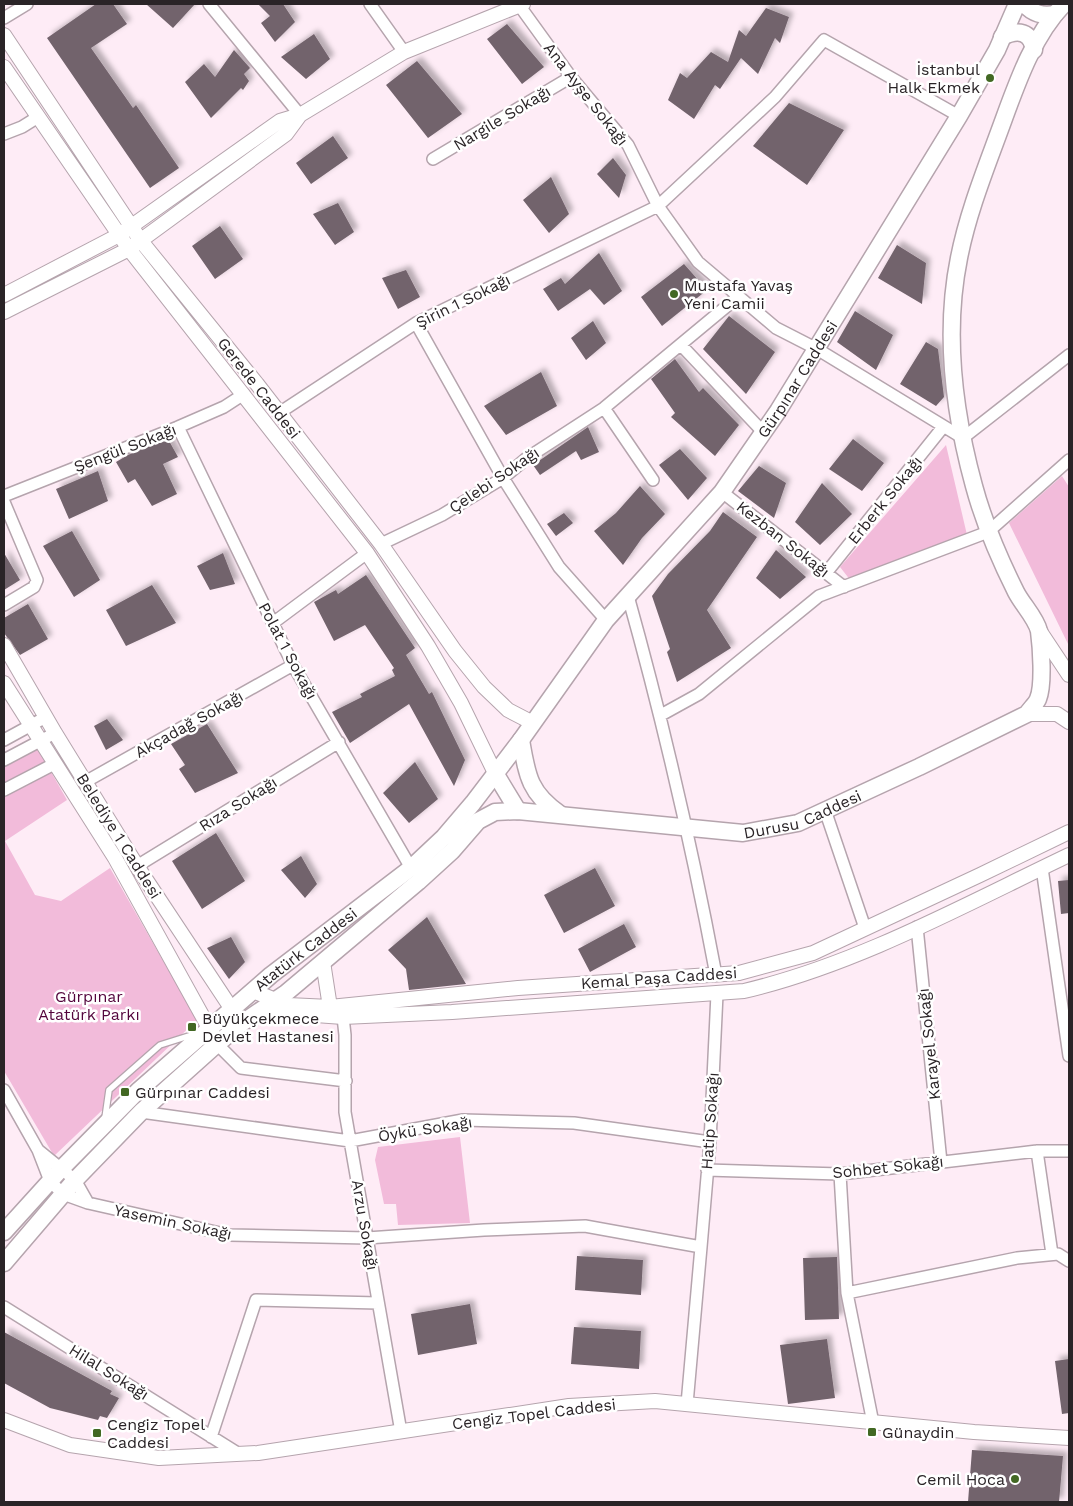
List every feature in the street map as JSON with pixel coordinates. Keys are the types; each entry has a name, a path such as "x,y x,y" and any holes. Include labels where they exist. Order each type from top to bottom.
{"main road":[{"name":"Gürpınar Caddesi","path":"533,724 606,620 722,492 763,432 817,349 959,116 1002,37 1017,4"},
{"path":"1024,4 1037,13 1044,15 1060,9"},
{"path":"1026,714 1038,699 1041,686 1038,629 1017,595 988,532 974,486 963,438 952,337 953,299 959,258 978,192 1018,81 1034,50 1060,9"},
{"path":"1002,37 1016,31 1024,32 1032,39 1034,50"},
{"name":"Durusu Caddesi","path":"560,814 687,829 744,833 798,823 1026,714"},
{"name":"Atatürk Caddesi","path":"4,1232 62,1168 138,1091 230,1009 411,868 444,837 533,724"},
{"path":"522,740 525,769 531,784 540,798 560,814"},
{"path":"495,773 518,811"},
{"name":"Atatürk Caddesi","path":"4,1263 75,1180 141,1112 242,1023 275,1001 425,876 452,851 478,821 495,812 518,811 560,814"}],"street":[{"path":"4,18 27,4"},
{"path":"209,4 300,116"},
{"path":"370,4 404,52"},
{"path":"4,295 132,227 280,121 300,116 404,52 521,5"},
{"name":"Ana Ayşe Sokağı","path":"521,5 571,77 628,145 658,206 698,262 776,328 817,349 963,438"},
{"name":"Gerede Caddesi","path":"4,35 141,241 257,384 381,544 454,651 484,687 508,710 533,724"},
{"name":"Şirin 1 Sokağı","path":"279,413 416,323 658,206 775,97 824,40 959,116"},
{"name":"Gerede Caddesi","path":"4,67 129,249 367,553 428,646 461,703 495,773"},
{"name":"Nargile Sokağı","path":"433,159 571,77"},
{"path":"4,134 22,127 52,106"},
{"path":"4,312 129,249 286,134 300,116"},
{"name":"Çelebi Sokağı","path":"381,544 442,514 503,478 527,458 604,408 739,296"},
{"path":"416,323 503,478 559,567 606,620"},
{"path":"680,344 763,432"},
{"path":"963,438 1069,356"},
{"path":"244,394 257,384"},
{"name":"Şengül Sokağı","path":"4,496 178,428 224,407 244,394"},
{"path":"604,408 653,480"},
{"name":"Erberk Sokağı","path":"826,573 944,427"},
{"name":"Polat 1 Sokağı","path":"178,428 293,665 411,868"},
{"path":"661,714 699,694 819,596 988,532 1069,460"},
{"name":"Kezban Sokağı","path":"722,492 844,586"},
{"path":"4,502 37,580 34,587 4,604"},
{"path":"273,623 381,544"},
{"path":"628,596 661,714 687,829 716,975 717,994"},
{"path":"1038,629 1069,675"},
{"name":"Belediye 1 Caddesi","path":"4,645 85,782 230,1009 242,1023"},
{"name":"Akçadağ Sokağı","path":"85,782 293,665"},
{"name":"Belediye 1 Caddesi","path":"4,683 115,858 217,1044"},
{"path":"1026,714 1057,714 1069,722"},
{"path":"4,740 46,717"},
{"path":"4,760 55,733"},
{"name":"Rıza Sokağı","path":"138,866 339,742"},
{"path":"4,790 54,764"},
{"path":"825,810 865,928"},
{"name":"Kemal Paşa Caddesi","path":"253,991 288,1005 330,1007 518,988 739,973 813,953 1069,832"},
{"name":"Kemal Paşa Caddesi","path":"257,1014 288,1013 343,1017 744,991 788,980 917,927 1069,854"},
{"path":"1042,868 1069,1056"},
{"name":"Karayel Sokağı","path":"917,927 941,1162"},
{"path":"323,962 330,1007 343,1017"},
{"name":"Hatip Sokağı","path":"687,1404 710,1142 717,994"},
{"name":"Arzu Sokağı","path":"343,1017 346,1081 345,1112 401,1432"},
{"path":"217,1044 241,1068 346,1081"},
{"name":"Yasemin Sokağı","path":"4,1090 38,1150 50,1181 63,1194 88,1203 229,1235 367,1238 484,1230 586,1226 702,1247"},
{"name":"Öykü Sokağı","path":"141,1112 350,1141 463,1120 574,1123 710,1142"},
{"path":"38,1150 75,1180 88,1203"},
{"path":"1037,1151 1052,1254"},
{"name":"Sohbet Sokağı","path":"707,1170 840,1174 1037,1151 1069,1151"},
{"path":"840,1174 847,1293 873,1422"},
{"path":"847,1293 1017,1258 1052,1254 1064,1256 1069,1261"},
{"path":"212,1436 256,1300 378,1303"},
{"name":"Hilal Sokağı","path":"4,1307 239,1454"},
{"name":"Cengiz Topel Caddesi","path":"4,1420 70,1445 159,1458 239,1454 401,1432 569,1406 655,1401 873,1422 1069,1438"}],"green space":[{"path":"946,445 967,535 851,581 840,567"},
{"path":"1062,476 1069,487 1069,646 1009,523"},
{"name":"Gürpınar Atatürk Parkı","path":"38,749 67,800 5,841 35,895 61,901 110,868 197,1020 54,1156 4,1071 4,767"},
{"path":"460,1137 470,1223 398,1225 396,1204 384,1204 375,1160 378,1147"}],"building":[{"path":"96,4 113,4 127,24 91,48 133,108 136,105 179,168 150,188 47,38"},
{"path":"146,4 195,4 173,28"},
{"path":"258,4 283,4 295,22 275,42 261,23 270,16"},
{"path":"766,8 789,17 780,43 775,38 758,74 741,58 720,89 715,85 694,119 668,100 680,73 687,78 711,52 728,62 739,30 746,36"},
{"path":"507,24 544,67 522,84 487,39"},
{"path":"314,34 330,59 306,79 281,57"},
{"path":"234,50 250,68 244,74 249,81 243,90 241,88 211,118 185,82 204,64 215,77"},
{"path":"417,61 462,114 428,138 386,85"},
{"path":"789,103 844,130 807,185 753,146"},
{"path":"333,136 348,158 311,184 296,163"},
{"path":"613,158 626,175 619,198 597,174"},
{"path":"551,177 569,214 549,233 523,200"},
{"path":"338,203 354,232 335,245 313,214"},
{"path":"220,226 243,259 215,279 192,246"},
{"path":"897,245 926,263 922,304 878,278"},
{"path":"599,253 622,291 604,305 590,289 558,311 543,289 561,278 565,284"},
{"name":"Mustafa Yavaş Yeni Camii","path":"684,264 707,290 662,326 641,297"},
{"path":"406,270 420,297 398,309 382,278"},
{"path":"855,311 893,335 876,370 837,342"},
{"path":"729,316 775,352 746,394 703,349"},
{"path":"593,321 606,343 586,360 571,338"},
{"path":"926,342 938,349 944,397 936,406 900,384"},
{"path":"675,359 699,392 703,388 739,425 715,456 671,417 675,413 651,379"},
{"path":"541,372 557,406 506,435 484,406"},
{"path":"588,427 599,452 581,460 576,451 540,475 533,465"},
{"path":"168,439 178,457 163,464 177,494 152,506 135,479 128,483 116,462 128,455"},
{"path":"853,439 884,463 862,491 829,469"},
{"path":"680,449 707,478 688,500 659,465"},
{"path":"759,466 786,483 774,518 738,491"},
{"path":"98,471 108,501 69,519 56,489"},
{"path":"822,483 852,514 820,545 795,522"},
{"path":"640,486 665,514 642,538 623,565 594,531 616,513"},
{"path":"723,512 757,537 707,610 731,648 677,682 667,652 670,649 652,596 668,574 710,531"},
{"path":"564,513 573,523 556,536 547,524"},
{"path":"72,531 100,580 74,597 43,546"},
{"path":"776,550 806,577 780,599 756,578"},
{"path":"4,553 20,580 4,590"},
{"path":"223,553 235,584 210,590 197,566"},
{"path":"366,575 415,648 406,655 429,694 432,692 465,760 454,786 409,704 350,743 332,712 362,697 360,694 395,676 392,670 394,668 365,625 334,641 314,602 336,590 338,594"},
{"path":"152,585 176,623 126,646 106,610"},
{"path":"28,604 48,639 20,655 4,633 4,618"},
{"path":"107,719 123,740 106,750 94,726"},
{"path":"207,724 238,773 195,793 179,769 185,765 171,744"},
{"path":"415,762 438,799 409,823 383,793"},
{"path":"216,833 245,881 202,909 172,861"},
{"path":"301,856 317,884 305,898 281,870"},
{"path":"595,868 615,906 564,933 544,895"},
{"path":"1069,880 1069,913 1061,914 1058,881"},
{"path":"427,917 466,984 409,990 406,969 388,950"},
{"path":"624,924 636,947 590,972 578,949"},
{"path":"231,937 245,962 229,979 207,948"},
{"path":"577,1256 643,1260 641,1295 575,1290"},
{"path":"837,1257 839,1319 805,1320 803,1258"},
{"path":"470,1304 477,1344 418,1355 411,1314"},
{"path":"574,1327 641,1331 639,1369 571,1364"},
{"path":"4,1332 112,1391 110,1394 119,1398 107,1418 100,1416 98,1420 50,1408 4,1383"},
{"path":"827,1339 835,1398 788,1404 780,1345"},
{"path":"1069,1359 1069,1413 1062,1414 1055,1361"},
{"name":"Cemil Hoca","path":"972,1450 1063,1456 1059,1502 968,1502"}],"place":[{"name":"İstanbul Halk Ekmek","path":"990,78"},
{"name":"Mustafa Yavaş Yeni Camii","path":"674,294"},
{"name":"Büyükçekmece Devlet Hastanesi","path":"192,1027"},
{"name":"Gürpınar Caddesi","path":"125,1092"},
{"name":"Günaydin","path":"872,1432"},
{"name":"Cengiz Topel Caddesi","path":"97,1433"},
{"name":"Cemil Hoca","path":"1015,1479"}]}
